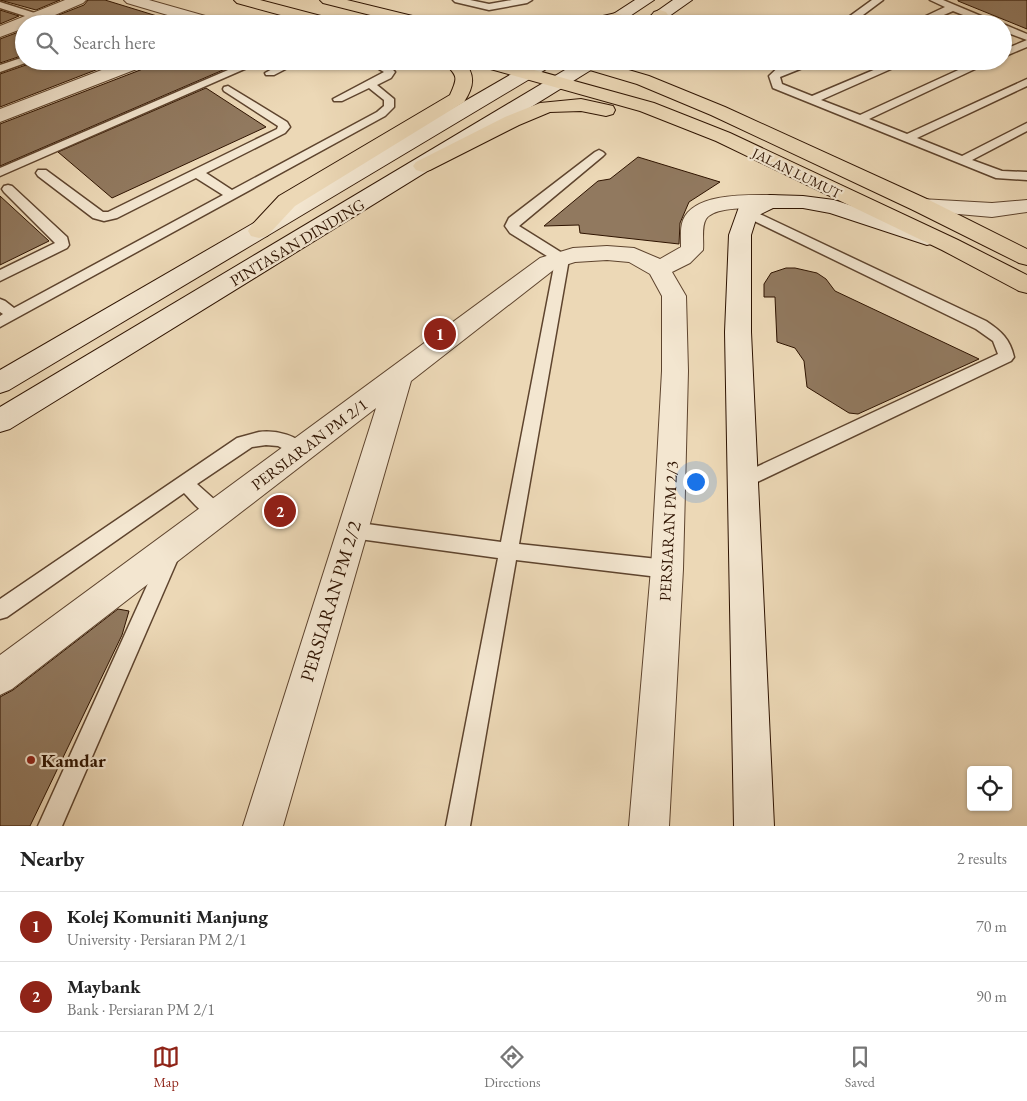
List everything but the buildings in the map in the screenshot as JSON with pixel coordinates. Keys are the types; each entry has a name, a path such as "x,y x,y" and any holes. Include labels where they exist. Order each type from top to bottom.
{"main road":[{"path":"242,0 300,15"},
{"path":"328,0 395,15"},
{"path":"259,231 287,201 458,98 465,82 463,70"},
{"name":"JALAN LUMUT","path":"516,70 647,107 723,137 950,245 1027,285"},
{"name":"JALAN LUMUT","path":"611,70 642,80 718,111 921,205 1027,258"},
{"path":"654,70 679,96"},
{"path":"423,166 547,107 581,105 601,108 829,188"}],"street":[{"path":"44,15 78,0"},
{"path":"132,0 185,15"},
{"path":"621,15 646,0"},
{"path":"662,15 684,0"},
{"path":"0,32 15,26"},
{"path":"0,116 118,70"},
{"name":"PINTASAN DINDING","path":"0,383 532,70"},
{"name":"PINTASAN DINDING","path":"0,421 423,166 575,70"},
{"path":"646,262 682,258 692,250 695,218 704,210 721,204 759,206 803,202 834,206 950,245"},
{"path":"921,205 992,210 1027,206"},
{"path":"754,826 738,332 740,235 759,206"},
{"name":"PERSIARAN PM 2/1","path":"0,677 548,263 573,255 590,254 646,262"},
{"name":"PERSIARAN PM 2/3","path":"646,262 674,296 675,372 667,569 649,826"},
{"name":"PERSIARAN PM 2/2","path":"263,826 399,376"}],"lane":[{"path":"458,0 489,7 527,0"},
{"path":"857,15 878,0"},
{"path":"935,0 973,15"},
{"path":"0,5 32,15"},
{"path":"935,15 954,7"},
{"path":"1012,31 1027,37"},
{"path":"1012,50 1027,43"},
{"path":"0,69 15,63"},
{"path":"0,172 237,70"},
{"path":"270,73 276,70"},
{"path":"338,99 386,76 390,72 388,70"},
{"path":"774,76 781,70"},
{"path":"774,76 790,70"},
{"path":"812,100 883,70"},
{"path":"860,119 967,70"},
{"path":"774,76 777,86 1000,175 1027,176"},
{"path":"908,138 1027,82"},
{"path":"0,304 6,318 381,114 389,107 389,100 370,84"},
{"path":"42,173 98,215 104,217 112,215 197,173 284,127 283,124 228,89"},
{"path":"963,160 1027,126"},
{"path":"458,826 562,259 515,230 512,226 514,221 599,154"},
{"path":"197,173 232,195"},
{"path":"0,276 62,245 62,240 8,189"},
{"path":"743,481 1006,357 1004,344 998,336 981,325 759,206"},
{"path":"0,610 243,443 265,437 284,439 299,450"},
{"path":"184,484 218,513"},
{"path":"352,530 508,552 667,569"},
{"path":"50,826 175,546"}],"place":[{"name":"Kolej Komuniti Manjung","path":"440,334"},
{"name":"Maybank","path":"280,511"},
{"name":"Kamdar","path":"31,760"}]}
